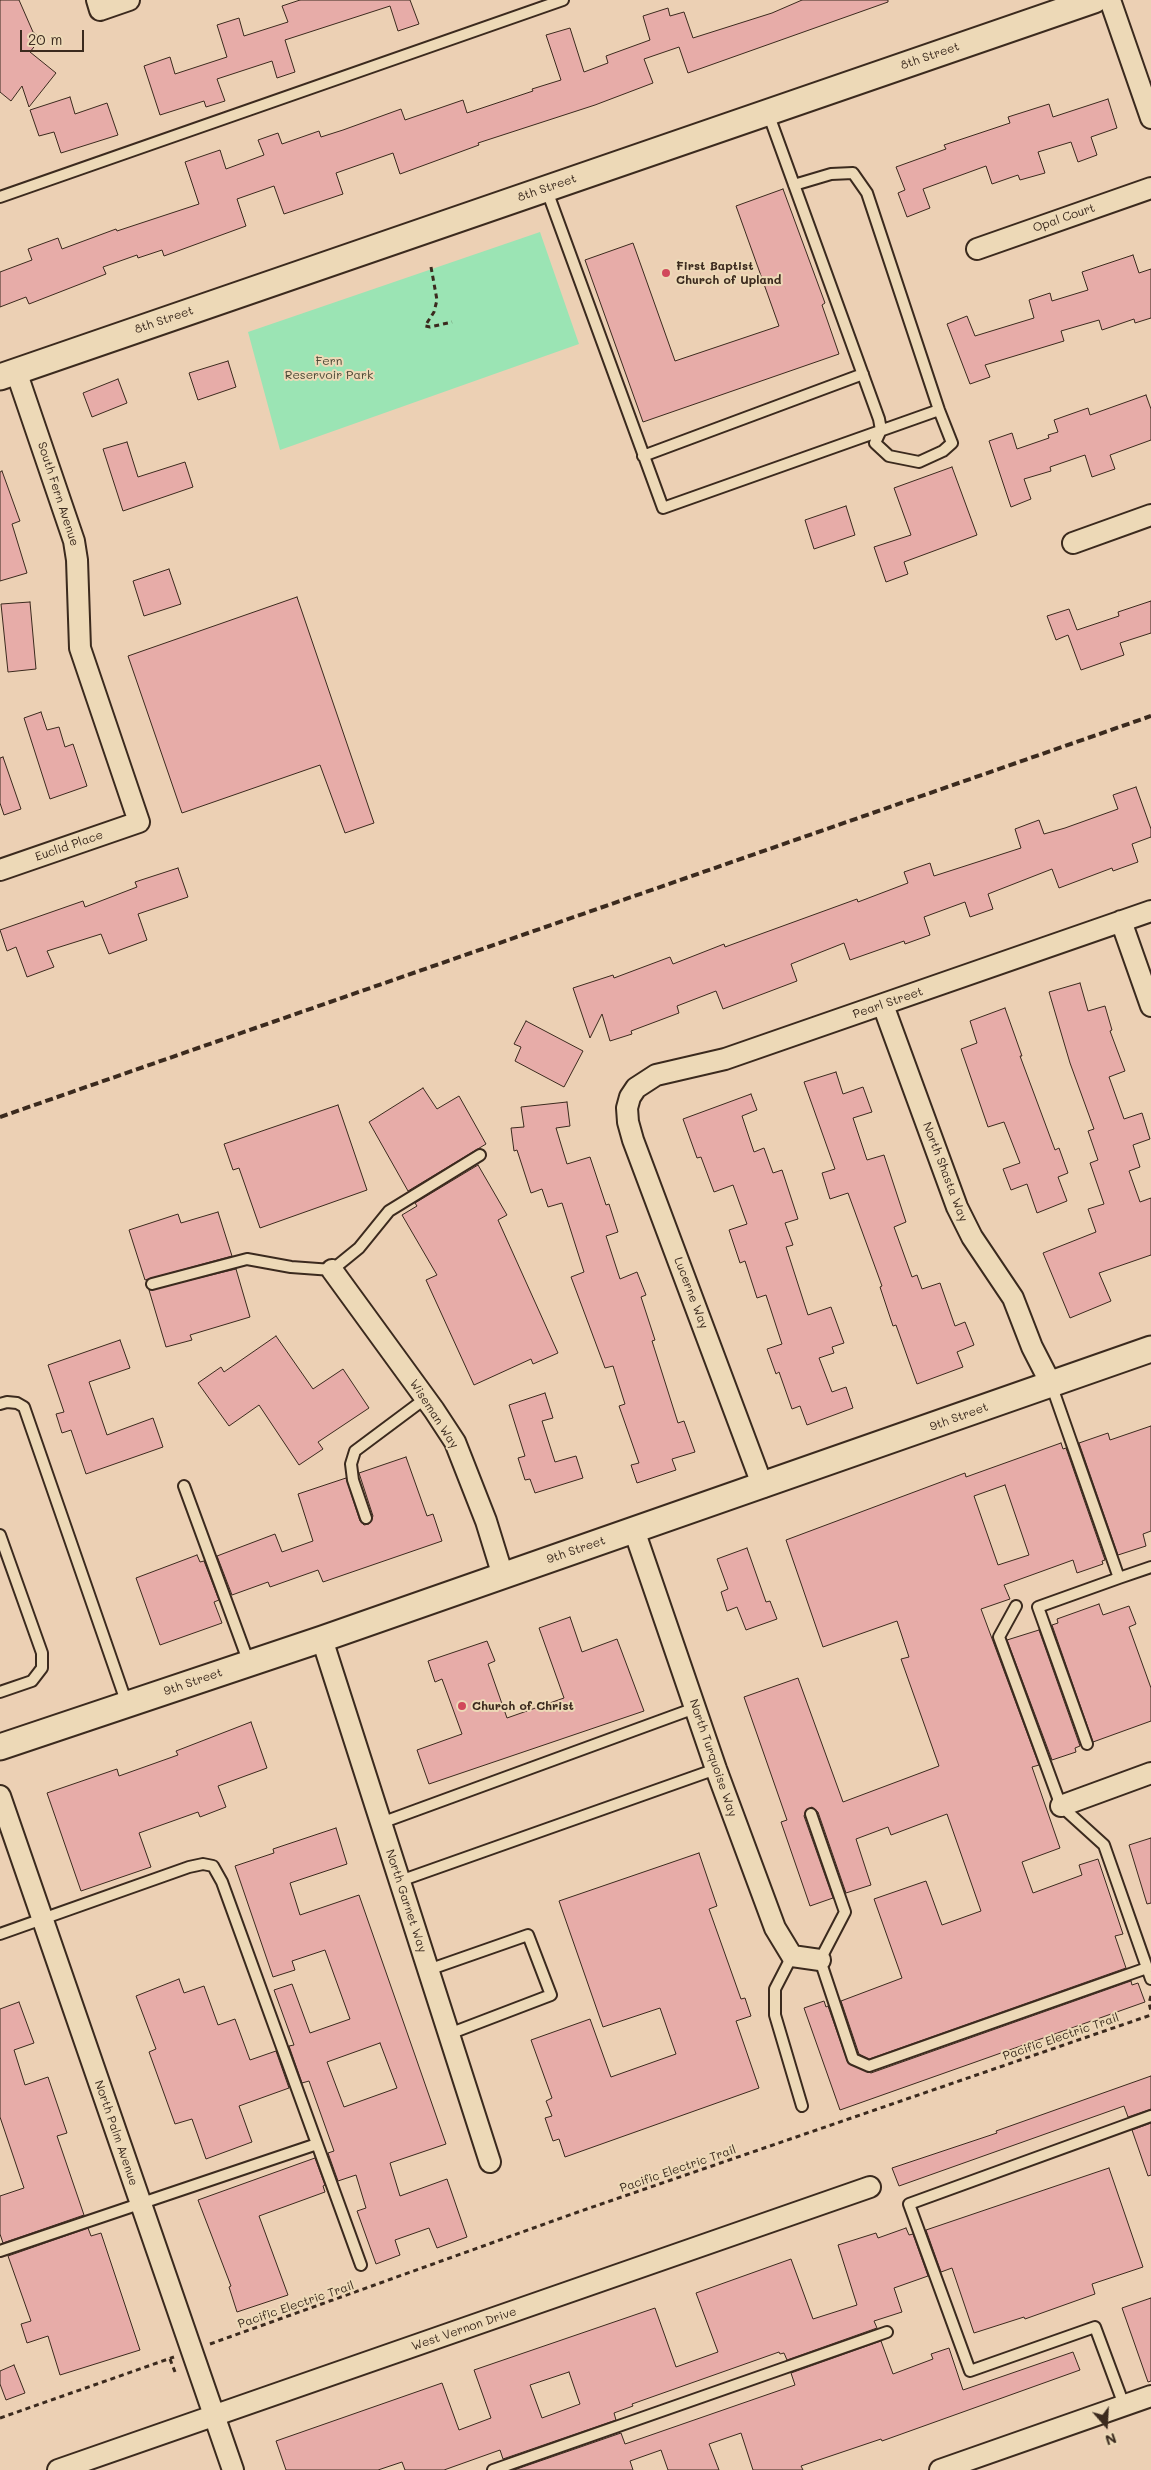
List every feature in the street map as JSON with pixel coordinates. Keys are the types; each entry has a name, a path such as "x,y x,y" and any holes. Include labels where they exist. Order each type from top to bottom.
{"street":[{"path":"99,5 129,0"},
{"name":"8th Street","path":"8,374 1094,0"},
{"path":"1110,0 1151,118"},
{"name":"Opal Court","path":"977,249 1151,188"},
{"name":"South Fern Avenue","path":"8,374 74,541 78,560 80,648 139,822"},
{"path":"1073,543 1151,515"},
{"name":"Euclid Place","path":"0,870 139,822"},
{"name":"Pearl Street","path":"630,1097 641,1084 656,1075 725,1059 1151,910"},
{"path":"1121,921 1151,1006"},
{"name":"North Shasta Way","path":"883,1005 957,1207 972,1237 1013,1298 1032,1347 1051,1384"},
{"name":"Lucerne Way","path":"630,1097 628,1122 633,1140 763,1487"},
{"name":"Wiseman Way","path":"332,1270 426,1398 455,1442 486,1522 503,1576"},
{"name":"9th Street","path":"0,1747 249,1664 763,1487 1151,1349"},
{"name":"North Turquoise Way","path":"634,1530 716,1769 774,1928 792,1956"},
{"name":"North Garnet Way","path":"322,1639 490,2162"},
{"path":"1061,1806 1151,1773"},
{"name":"North Palm Avenue","path":"0,1796 233,2470"},
{"path":"792,1956 820,1960"},
{"name":"West Vernon Drive","path":"58,2470 870,2187"},
{"path":"940,2470 1151,2396"}],"lane":[{"path":"0,197 563,0"},
{"path":"768,112 794,185 879,419 881,430 875,443 889,456 919,462 943,451 952,443 939,410 866,193 853,173 831,174 794,185"},
{"path":"546,188 663,508 939,410"},
{"path":"643,456 863,374"},
{"path":"152,1284 247,1259 291,1267 332,1270 359,1248 389,1211 480,1155"},
{"path":"1051,1384 1118,1578"},
{"path":"366,1518 353,1480 352,1464 355,1451 426,1398"},
{"path":"0,1404 7,1402 17,1403 24,1407 127,1705"},
{"path":"184,1486 249,1664"},
{"path":"0,1535 42,1652 42,1668 32,1681 0,1692"},
{"path":"1087,1744 1038,1607 1151,1567"},
{"path":"1016,1606 999,1636 1061,1806 1104,1845 1151,1979"},
{"path":"381,1823 695,1708"},
{"path":"400,1882 716,1769"},
{"path":"810,1814 845,1912 820,1960 853,2058 869,2066 1147,1968"},
{"path":"0,1934 188,1867 203,1864 213,1866 225,1891 361,2265"},
{"path":"428,1970 528,1935 551,1996 449,2034"},
{"path":"792,1956 775,1989 775,2015 802,2106"},
{"path":"1124,2405 1095,2326 970,2371 909,2204 1151,2116"},
{"path":"0,2251 317,2144"},
{"path":"493,2470 887,2332"}],"path":[{"path":"431,267 437,300 434,312 425,326 430,327 452,322"},
{"path":"1151,1996 1149,2003 1151,2013"},
{"name":"Pacific Electric Trail","path":"212,2344 578,2212 1151,2013"},
{"path":"0,2418 176,2357"}],"green space":[{"name":"Fern Reservoir Park","path":"540,232 579,344 280,450 248,332"}],"building":[{"path":"0,0 19,0 33,32 41,38 30,52 56,73 29,107 22,86 11,101 0,92"},
{"path":"300,0 410,0 419,24 398,31 390,6 285,40 295,72 277,78 272,61 217,79 225,101 206,107 204,101 160,115 144,66 170,57 175,74 227,57 217,25 239,18 244,36 288,22 282,6"},
{"path":"802,0 888,0 888,2 688,73 679,47 644,59 653,83 595,105 478,143 479,145 400,174 393,153 336,173 343,194 284,214 274,186 237,199 246,226 164,256 162,250 138,258 137,255 103,267 106,274 29,304 26,297 0,307 0,272 32,260 28,249 58,238 62,249 116,229 117,231 199,204 185,162 220,150 226,169 264,155 258,140 278,133 282,144 319,131 321,137 401,109 405,120 463,100 467,113 533,91 532,89 561,80 546,35 570,28 584,72 608,63 606,56 650,40 643,16 668,8 670,16 684,12 693,38 772,13"},
{"path":"70,97 75,114 107,103 118,135 61,153 54,132 39,136 30,110"},
{"path":"1108,99 1117,128 1091,137 1097,155 1078,162 1071,142 1038,152 1045,173 1020,180 1018,175 992,184 986,166 923,189 930,208 907,217 898,193 905,190 896,167 946,149 944,145 1010,123 1008,117 1049,104 1053,117"},
{"path":"783,189 825,303 822,305 839,354 643,422 585,260 633,243 675,361 779,326 736,206"},
{"path":"1133,255 1139,273 1151,269 1151,318 1135,323 1134,319 1102,330 1099,320 1061,331 1064,341 985,365 990,377 970,384 947,324 967,316 975,336 1034,318 1029,300 1050,293 1052,301 1088,290 1082,272"},
{"path":"228,361 236,387 198,400 189,373"},
{"path":"118,379 127,403 92,417 83,393"},
{"path":"1146,395 1151,409 1151,440 1110,455 1115,469 1092,477 1085,455 1050,467 1051,471 1024,479 1031,499 1011,507 989,441 1012,433 1017,449 1049,438 1048,435 1058,432 1054,420 1088,408 1090,415"},
{"path":"127,442 138,477 185,462 193,487 123,511 103,449"},
{"path":"952,467 977,535 904,562 908,574 886,582 874,547 911,535 894,488"},
{"path":"2,471 20,521 12,524 27,573 0,581 0,472"},
{"path":"846,506 855,535 814,549 805,520"},
{"path":"169,569 181,604 144,616 133,581"},
{"path":"297,597 374,823 345,833 320,765 182,813 128,656"},
{"path":"1151,601 1151,633 1120,643 1124,655 1081,670 1068,635 1056,640 1047,616 1069,609 1077,630 1119,616 1118,612"},
{"path":"30,602 36,669 8,672 1,604"},
{"path":"41,712 47,730 59,727 65,747 73,744 87,786 50,799 24,718"},
{"path":"3,757 21,809 4,815 0,803 0,758"},
{"path":"1136,787 1151,829 1151,837 1132,844 1138,862 1113,871 1112,868 1059,888 1052,869 988,894 993,909 970,917 965,902 924,917 930,935 905,944 904,941 850,960 844,943 791,964 797,981 723,1009 716,991 677,1006 679,1013 631,1031 632,1034 610,1041 602,1014 590,1038 573,988 613,975 614,978 670,957 673,964 724,944 725,947 857,899 858,902 908,883 904,872 930,863 934,876 1021,848 1015,829 1039,820 1044,834 1065,828 1118,809 1113,795"},
{"path":"178,868 188,897 138,914 147,940 109,954 101,934 47,951 54,967 27,977 16,947 7,951 0,930 83,901 85,907 137,887 135,882"},
{"path":"1080,983 1088,1011 1105,1006 1112,1030 1110,1031 1125,1071 1109,1077 1124,1119 1142,1113 1150,1139 1133,1145 1140,1167 1129,1171 1140,1202 1151,1198 1151,1255 1099,1273 1111,1301 1070,1318 1043,1253 1096,1232 1088,1209 1104,1204 1090,1163 1098,1160 1088,1131 1094,1129 1070,1063 1049,992"},
{"path":"1005,1008 1022,1056 1020,1056 1055,1150 1059,1148 1068,1173 1058,1177 1067,1201 1037,1213 1027,1184 1011,1190 1003,1169 1020,1163 1004,1122 988,1127 961,1049 977,1043 970,1021"},
{"path":"526,1021 583,1051 564,1087 515,1061 521,1047 514,1044"},
{"path":"836,1072 843,1094 863,1087 872,1112 853,1118 867,1160 884,1155 906,1222 894,1227 912,1277 917,1275 922,1289 940,1283 955,1326 965,1322 974,1345 957,1352 963,1367 917,1384 896,1325 893,1326 880,1287 882,1286 848,1193 830,1199 822,1173 835,1169 804,1082"},
{"path":"423,1088 437,1109 459,1096 486,1144 408,1191 369,1122"},
{"path":"751,1094 757,1110 742,1116 754,1152 764,1148 773,1173 782,1170 798,1219 785,1223 793,1245 786,1247 808,1315 831,1307 844,1343 832,1347 834,1353 819,1358 832,1392 846,1387 853,1408 807,1425 800,1406 792,1409 779,1372 776,1374 767,1349 782,1344 766,1295 757,1298 745,1261 740,1263 729,1230 747,1224 733,1185 714,1192 701,1157 697,1158 683,1119"},
{"path":"567,1102 570,1126 556,1128 567,1164 590,1157 606,1205 609,1204 618,1232 606,1236 620,1279 637,1272 646,1295 641,1297 655,1340 652,1341 678,1423 684,1421 695,1452 672,1459 676,1470 637,1483 631,1465 639,1463 619,1406 625,1404 613,1366 605,1368 571,1277 584,1272 562,1203 548,1207 542,1189 531,1193 517,1150 514,1151 511,1128 524,1127 521,1107"},
{"path":"338,1105 367,1190 260,1228 239,1168 233,1170 224,1144"},
{"path":"478,1165 507,1215 498,1220 558,1353 533,1364 531,1359 474,1385 426,1280 437,1275 402,1215 417,1206 415,1203"},
{"path":"218,1212 232,1256 145,1280 129,1230 178,1214 181,1223"},
{"path":"236,1269 250,1317 190,1335 192,1340 166,1347 149,1290"},
{"path":"276,1336 313,1389 343,1369 369,1408 318,1442 323,1449 299,1465 259,1405 229,1426 198,1383 221,1367 224,1372"},
{"path":"120,1340 130,1368 89,1382 107,1435 153,1418 163,1447 86,1474 71,1430 62,1433 56,1414 64,1412 48,1365"},
{"path":"545,1393 553,1418 542,1421 555,1462 576,1456 583,1478 535,1493 530,1479 525,1480 518,1458 525,1456 509,1405"},
{"path":"1151,1426 1151,1531 1143,1534 1146,1546 1118,1555 1079,1443 1108,1433 1110,1440"},
{"path":"1061,1443 1063,1449 1066,1448 1105,1560 1102,1561 1103,1564 1077,1573 1073,1560 1004,1585 1010,1599 981,1609 1039,1765 1032,1767 1060,1848 1022,1862 1033,1893 1082,1875 1079,1865 1098,1859 1123,1934 1115,1936 1126,1968 869,2059 859,2054 841,2001 902,1978 874,1899 926,1881 942,1925 981,1911 947,1814 891,1835 888,1827 856,1839 871,1885 846,1893 818,1812 812,1807 806,1810 804,1816 833,1898 810,1906 781,1822 787,1820 744,1697 798,1678 843,1802 939,1766 901,1659 909,1657 897,1621 823,1647 786,1540 965,1473 966,1477","holes":["1005,1485 1029,1555 998,1565 974,1496"]},
{"path":"406,1457 427,1516 433,1514 442,1541 323,1582 318,1570 270,1587 268,1582 232,1595 217,1556 275,1534 282,1552 313,1541 298,1494 346,1478 360,1521 364,1525 369,1524 373,1516 359,1473"},
{"path":"747,1548 766,1602 770,1601 777,1619 746,1630 737,1607 727,1611 721,1592 728,1589 717,1559"},
{"path":"197,1555 200,1562 204,1561 219,1600 214,1602 222,1623 160,1645 136,1578"},
{"path":"1099,1604 1103,1615 1129,1606 1136,1624 1129,1627 1151,1688 1151,1721 1093,1742 1052,1625 1058,1623 1057,1619"},
{"path":"570,1617 582,1652 617,1639 644,1711 429,1784 417,1750 462,1734 442,1679 435,1682 428,1661 487,1641 495,1661 488,1664 507,1718 564,1698 539,1628"},
{"path":"1039,1630 1080,1746 1075,1748 1076,1752 1052,1760 1007,1640"},
{"path":"251,1722 267,1768 218,1786 226,1807 200,1817 198,1812 139,1833 151,1867 81,1891 47,1793 117,1769 119,1776 178,1755 176,1751"},
{"path":"336,1828 347,1864 290,1883 300,1915 359,1895 446,2144 390,2163 400,2196 447,2179 467,2237 437,2248 429,2228 395,2240 400,2255 376,2264 357,2211 366,2208 356,2175 338,2181 328,2153 334,2151 309,2081 302,2083 289,2046 294,2045 274,1990 292,1984 310,2033 350,2019 325,1950 292,1961 295,1970 273,1977 235,1866 274,1853 273,1849","holes":["380,2043 397,2088 344,2107 327,2062"]},
{"path":"1151,1838 1151,1903 1147,1904 1129,1845"},
{"path":"699,1853 717,1906 709,1909 741,1999 745,1998 751,2016 736,2021 759,2088 565,2157 559,2139 553,2141 545,2118 552,2116 546,2101 552,2098 531,2040 590,2019 611,2077 676,2054 660,2008 603,2027 559,1901"},
{"path":"179,1979 184,1993 204,1986 218,2025 235,2019 250,2060 276,2051 289,2088 239,2106 252,2142 206,2159 192,2119 175,2124 149,2052 156,2049 136,1996"},
{"path":"1131,1981 1132,1985 1138,1983 1145,2002 840,2110 804,2008 824,2001 826,2007 828,2006 848,2063 871,2073"},
{"path":"19,2002 34,2043 14,2050 25,2085 48,2077 67,2133 57,2136 84,2215 3,2243 0,2234 0,2196 24,2188 0,2117 0,2009"},
{"path":"1151,2076 1151,2109 1128,2117 1124,2106 899,2186 892,2168 997,2133 996,2131"},
{"path":"1151,2123 1151,2175 1148,2176 1132,2130"},
{"path":"315,2158 325,2185 323,2186 325,2192 259,2216 288,2295 237,2312 229,2287 231,2286 198,2200"},
{"path":"1109,2168 1143,2267 1092,2284 1095,2294 1025,2319 1024,2317 974,2333 952,2268 941,2272 926,2230"},
{"path":"88,2228 91,2236 101,2233 140,2350 60,2375 48,2336 27,2343 21,2324 31,2321 8,2256"},
{"path":"906,2228 909,2235 913,2234 928,2276 894,2288 902,2312 874,2321 877,2328 787,2360 784,2353 780,2354 779,2352 632,2404 633,2406 614,2413 616,2420 503,2459 500,2450 444,2470 405,2470 402,2462 378,2470 286,2470 276,2441 442,2383 459,2430 491,2418 474,2370 655,2308 676,2367 718,2352 696,2293 791,2259 813,2319 857,2305 838,2245 876,2233 878,2238","holes":["569,2372 580,2404 542,2418 530,2385"]},
{"path":"1151,2298 1151,2381 1148,2382 1122,2308"},
{"path":"881,2341 893,2374 933,2359 931,2354 949,2348 963,2390 1073,2352 1080,2370 882,2441 881,2439 801,2466 803,2470 753,2470 741,2433 709,2444 719,2470 668,2470 661,2450 630,2461 633,2470 514,2470 621,2433 625,2444 795,2385 791,2373"},
{"path":"14,2365 25,2393 6,2400 0,2384 0,2371"}],"railway":[{"path":"0,1117 1151,716"}],"place":[{"name":"First Baptist Church of Upland","path":"666,273"},
{"name":"Church of Christ","path":"462,1706"}]}
